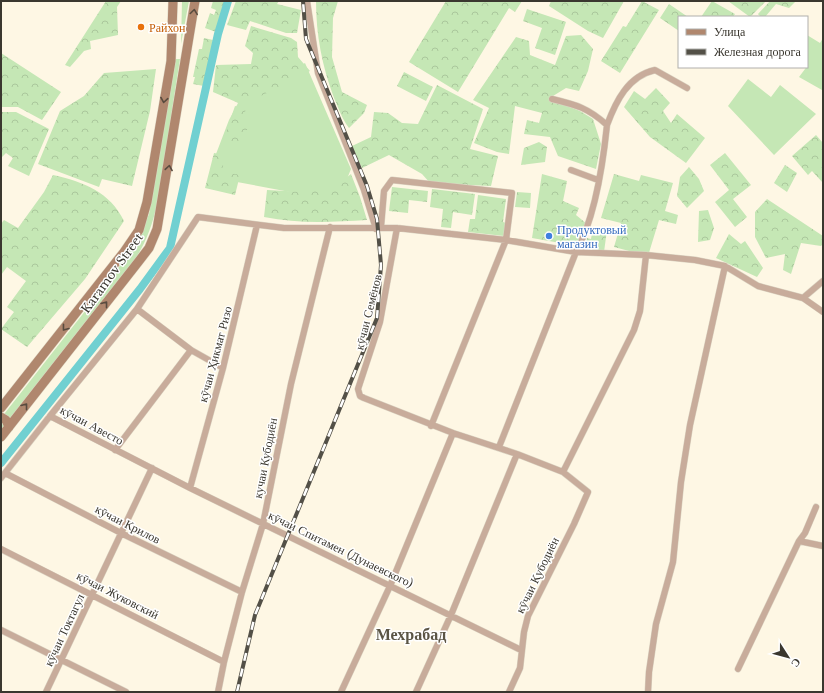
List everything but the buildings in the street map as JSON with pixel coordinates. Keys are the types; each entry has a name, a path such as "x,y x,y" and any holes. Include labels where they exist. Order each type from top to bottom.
{"main road":[{"name":"Karamov Street","path":"1,408 124,252 139,230 147,202 171,61 173,1"},
{"name":"Karamov Street","path":"1,437 149,248 157,229 196,1"},
{"path":"1,417 6,420 9,427"}],"street":[{"path":"307,1 318,73 379,228"},
{"path":"499,447 576,252 586,231 604,151 607,125 615,102 624,89 647,72 655,70 687,88"},
{"path":"552,99 570,103 591,111 607,125"},
{"path":"571,170 598,180"},
{"path":"379,228 385,187 392,180 512,193 506,240 431,426 499,447 562,472 634,330 640,311 646,255"},
{"path":"50,416 137,308 198,217 284,228 397,228 506,240 576,252 646,255 695,260 725,266 758,286 803,298 823,312"},
{"name":"кӯчаи Ҳикмат Ризо","path":"190,488 223,368 257,225"},
{"name":"кучаи Кубодиён","path":"218,692 242,592 263,524 291,384 330,228"},
{"name":"кӯчаи Семёнов","path":"397,228 380,322 358,389 360,396 431,426"},
{"path":"648,692 649,672 656,624 673,562 681,482 690,425 725,266"},
{"path":"803,298 823,281"},
{"path":"137,308 190,350 223,368"},
{"path":"115,450 190,350"},
{"name":"кӯчаи Авесто","path":"3,476 50,416 152,468"},
{"path":"341,692 390,586 453,433"},
{"path":"416,692 451,615 518,454"},
{"name":"кӯчаи Спитамен (Дунаевского)","path":"152,468 521,650"},
{"name":"кӯчаи Токтагул","path":"46,692 63,660 92,594 152,468"},
{"name":"кӯчаи Қубодиён","path":"509,692 520,668 521,650 528,616 574,524 588,492 562,472"},
{"name":"кӯчаи Крилов","path":"3,476 242,592"},
{"path":"738,669 816,507"},
{"path":"799,541 823,546"},
{"name":"кӯчаи Жуковский","path":"1,549 224,662"},
{"path":"1,630 126,692"}],"green space":[{"path":"106,1 121,1 117,7 118,35 90,41 91,49 84,51 70,67 65,65"},
{"path":"182,1 189,1 181,44"},
{"path":"213,1 226,2 216,32 205,28 210,13 214,15 216,10 211,8"},
{"path":"236,1 279,1 277,4 301,10 297,33 286,33 250,21 246,30 227,25"},
{"path":"316,1 338,1 333,18 332,57 342,92 367,105 364,113 349,128 342,117 326,74 320,50"},
{"path":"446,1 522,1 515,12 509,8 458,92 409,62"},
{"path":"551,1 624,1 603,38 588,31 549,6"},
{"path":"642,1 659,10 620,73 601,61 623,26 626,27"},
{"path":"712,1 735,14 734,16 702,16"},
{"path":"728,1 766,1 751,16 749,16"},
{"path":"770,1 796,1 789,8 776,4 766,16 760,16 758,14"},
{"path":"669,4 687,16 678,16 678,30 660,18"},
{"path":"527,9 566,22 555,55 535,48 542,28 523,21"},
{"path":"251,26 291,38 297,42 298,57 310,71 243,105 213,92 216,65 251,64 253,53 245,46"},
{"path":"581,35 593,49 588,71 579,91 566,88 553,96 555,101 580,111 593,119 601,144 596,169 558,156 550,137 524,134 527,120 539,123 542,113 515,106 509,154 497,152 474,143 489,108 473,100 516,37 529,41 530,55 555,65 566,36"},
{"path":"808,36 820,43 823,38 822,90 799,77 806,68 808,68"},
{"path":"204,38 213,40 204,86 193,84 195,77 193,77 199,49 202,49"},
{"path":"1,53 61,92 42,120 18,107 1,107"},
{"path":"176,59 180,59 159,196 149,233 136,258 1,430 1,418 110,279 127,255 143,228 149,214"},
{"path":"305,63 351,169 338,201 221,179 216,154 229,120 238,103"},
{"path":"156,69 150,111 132,186 102,179 99,187 38,164 60,111 84,96 104,73"},
{"path":"404,72 433,87 426,101 397,86"},
{"path":"748,79 771,97 780,85 816,114 774,155 728,106"},
{"path":"437,85 483,109 470,149 498,156 491,186 430,183 422,174 389,155 362,168 352,146 371,137 374,112 388,113 402,123 418,124"},
{"path":"656,88 670,103 663,111 671,123 677,114 705,138 686,163 650,137 624,107 634,91 645,99"},
{"path":"235,106 246,109 241,124 248,127 241,147 223,141"},
{"path":"1,112 16,112 49,129 29,176 8,166 13,158 6,153 1,158"},
{"path":"816,135 823,143 823,183 812,171 808,175 792,156"},
{"path":"539,142 547,147 545,162 521,165 524,148"},
{"path":"214,153 225,155 222,171 240,175 235,195 205,188"},
{"path":"725,153 751,185 733,199 747,217 735,227 715,202 729,190 710,165"},
{"path":"785,165 797,173 787,192 774,183"},
{"path":"689,167 699,179 704,191 687,208 677,196 680,177"},
{"path":"351,174 367,220 302,222 264,217 267,190 301,192 321,190 341,182"},
{"path":"542,174 567,181 563,201 579,208 576,215 587,224 577,246 532,238"},
{"path":"614,174 639,181 641,175 673,183 665,211 678,215 676,224 659,220 648,256 614,247 621,223 601,218"},
{"path":"53,175 75,181 95,190 111,203 124,221 85,279 27,347 1,329 14,312 7,307 26,281 7,267 1,275 1,224 4,220 18,228 44,192"},
{"path":"392,187 428,191 427,202 409,200 408,213 389,211"},
{"path":"432,189 475,194 472,215 453,212 451,228 441,227 443,209 430,207"},
{"path":"517,192 531,193 530,208 515,207"},
{"path":"478,195 506,199 503,222 506,223 504,236 468,232 470,219 475,219"},
{"path":"767,199 823,236 823,244 821,246 801,243 791,274 783,270 785,254 766,258 755,237 755,212"},
{"path":"708,210 714,228 710,240 698,242 699,211"},
{"path":"593,228 607,230 604,252 585,249 587,238 591,239"},
{"path":"729,234 741,244 745,241 763,268 757,277 716,258"}],"waterway":[{"path":"1,463 140,289 170,248 218,34 228,1"}],"railway":[{"path":"237,692 255,615 377,318 381,265 377,219 367,186 306,39 303,1"}],"place":[{"name":"Райхон","path":"141,27"},
{"name":"Продуктовый магазин","path":"549,236"}],"district":[{"name":"Мехрабад","path":"411,634"}]}
